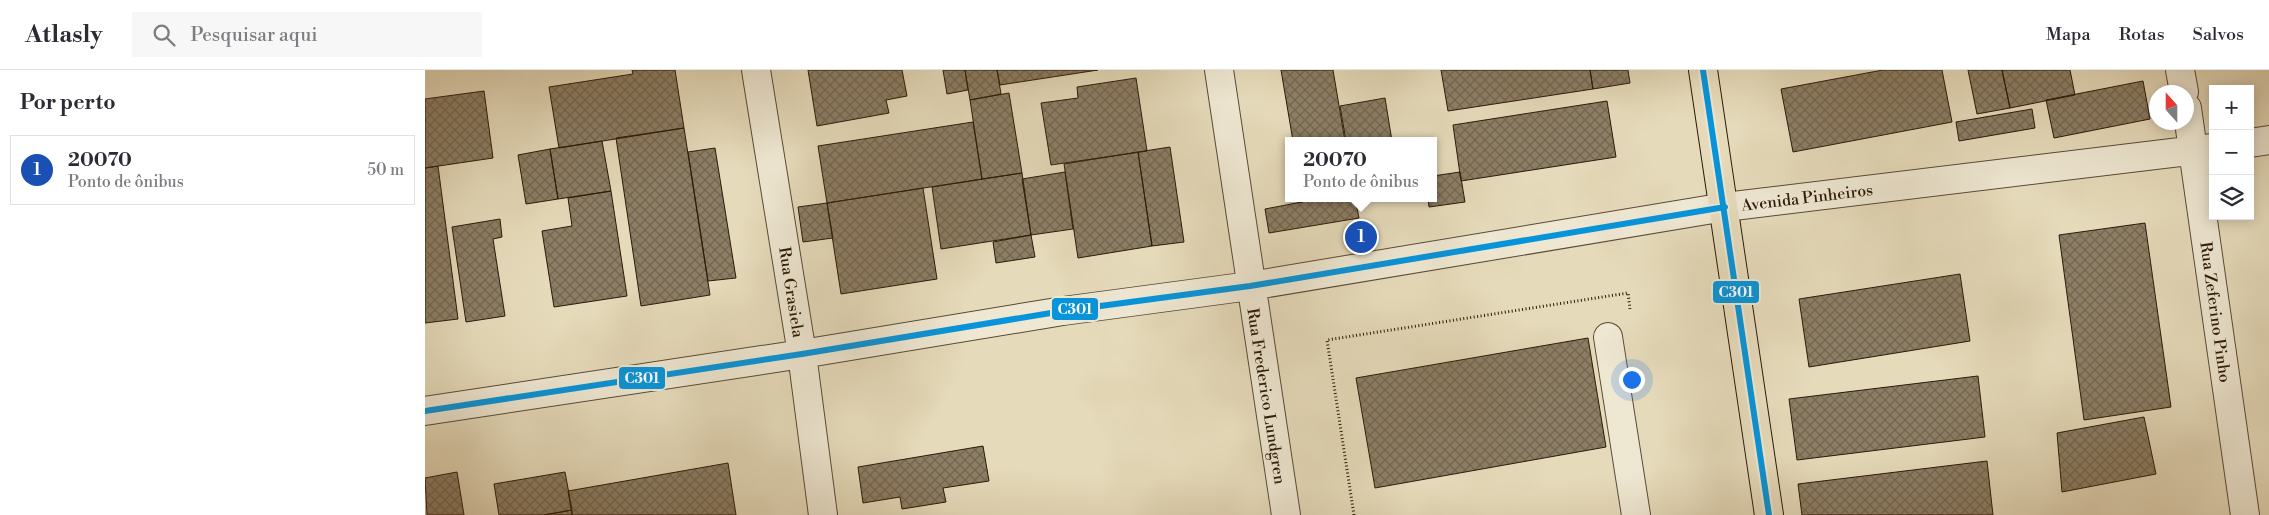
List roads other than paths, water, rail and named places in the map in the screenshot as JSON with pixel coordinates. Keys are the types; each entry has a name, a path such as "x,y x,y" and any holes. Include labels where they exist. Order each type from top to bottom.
{"main road":[{"path":"1703,70 1725,207 1769,515"}],"street":[{"name":"Rua Grasiela","path":"756,70 803,354 823,515"},
{"name":"Rua Frederico Lundgren","path":"1219,70 1250,286 1286,515"},
{"path":"2180,70 2183,85"},
{"name":"Rua Zeferino Pinho","path":"2194,126 2203,150 2245,515"},
{"path":"2254,142 2269,140"},
{"name":"Avenida Pinheiros","path":"425,411 803,354 1063,311 1250,286 1725,207 2203,150"},
{"path":"1608,337 1636,515"}],"place":[{"name":"20070","path":"1361,237"}]}
